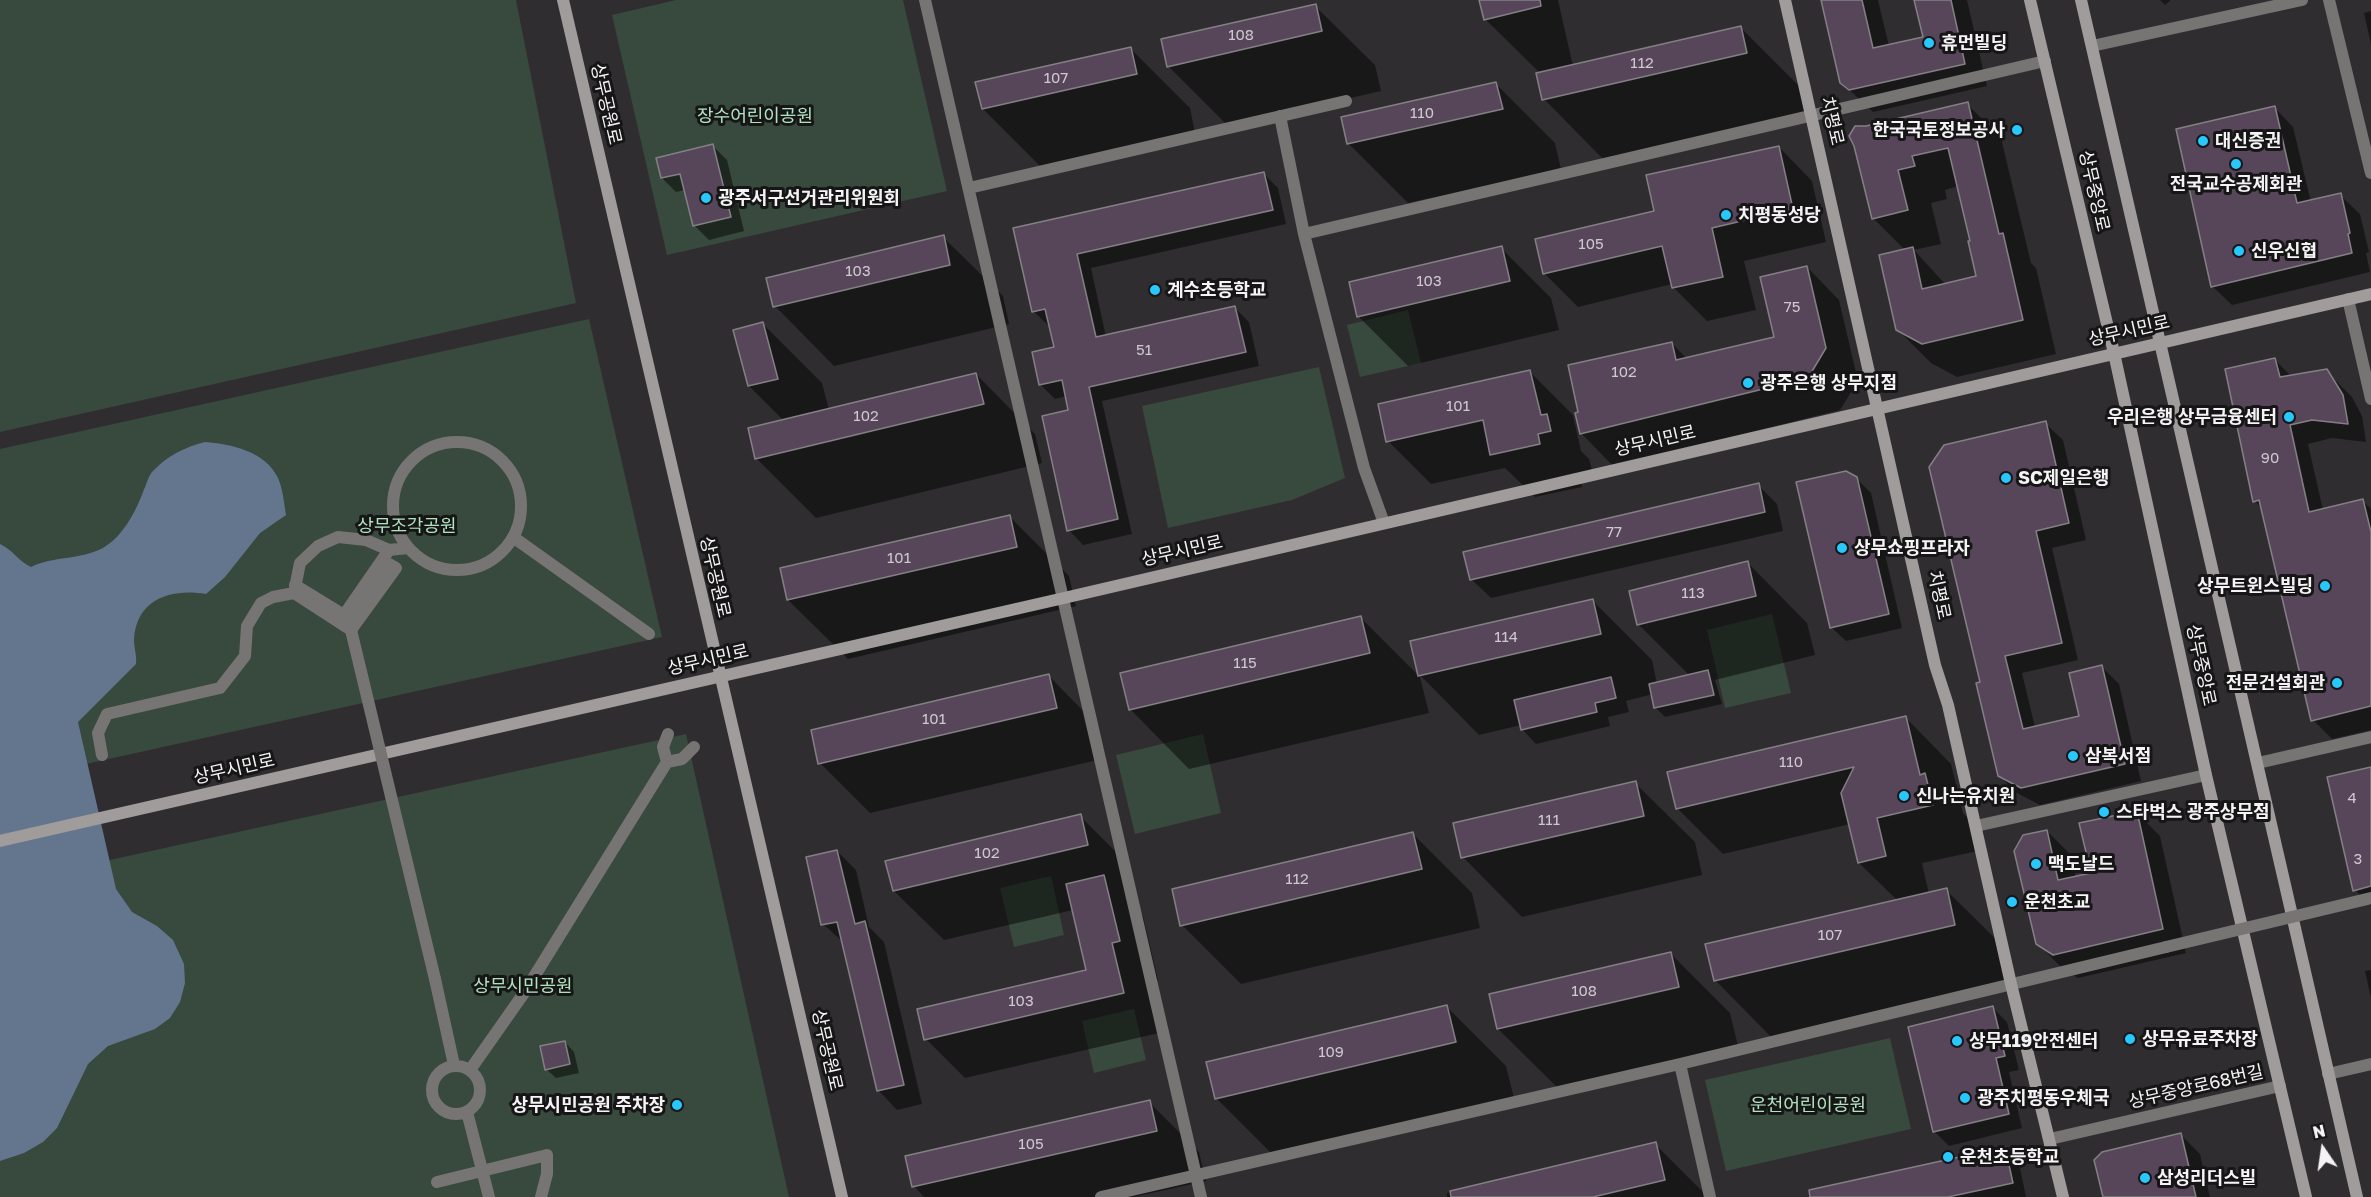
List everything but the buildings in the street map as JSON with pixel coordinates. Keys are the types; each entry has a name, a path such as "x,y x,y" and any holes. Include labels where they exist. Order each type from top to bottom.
{"street":[{"name":"상무공원로","path":"563,0 842,1197"},
{"path":"926,0 1201,1197"},
{"name":"치평로","path":"1785,0 1935,665 1948,705 2011,984 2063,1197"},
{"name":"상무중앙로","path":"2030,0 2114,353 2206,775 2306,1197"},
{"name":"상무중앙로","path":"2081,0 2357,1197"},
{"path":"2092,46 2302,0"},
{"path":"2329,0 2371,173"},
{"path":"1304,234 2045,61"},
{"path":"969,188 1346,101"},
{"path":"1280,116 1304,234 1364,468 1384,523"},
{"name":"상무시민로","path":"0,841 1064,598 2371,294"},
{"path":"2348,299 2371,399"},
{"path":"463,442 483,447 501,459 514,476 520,496 520,517 513,537 500,554 482,566 462,571 440,568 421,560 408,548 395,527 392,506 396,485 406,466 422,452 441,444 463,442"},
{"path":"295,589 300,563 318,546 338,537 366,540 389,550 408,548"},
{"path":"513,537 649,634"},
{"path":"344,615 389,550"},
{"path":"102,756 98,733 107,714 220,688 245,656 247,626 261,603 295,589 350,620 389,564 396,568 351,630"},
{"path":"295,589 351,630 454,1065"},
{"path":"470,1070 524,993 667,762 663,747 668,734"},
{"path":"2258,763 2371,737"},
{"path":"667,762 682,759 694,747"},
{"path":"1976,826 2206,775"},
{"path":"1101,1197 1680,1064 2371,898"},
{"path":"1680,1064 1710,1197"},
{"path":"2328,1074 2371,1064"},
{"path":"454,1065 470,1070 480,1083 481,1092 479,1100 467,1112 451,1114 444,1111 433,1100 432,1084 435,1077 447,1067 454,1065"},
{"name":"상무중앙로68번길","path":"2050,1139 2280,1086"},
{"path":"467,1112 489,1197"},
{"path":"437,1182 547,1155 547,1174 541,1197"}],"green space":[{"path":"0,0 516,0 576,303 0,432"},
{"name":"장수어린이공원","path":"676,0 903,0 947,191 667,255 612,15"},
{"path":"1408,310 1421,363 1360,377 1347,325"},
{"name":"상무조각공원","path":"589,319 662,637 0,783 0,449"},
{"path":"1319,367 1345,478 1292,500 1168,528 1142,406"},
{"path":"1772,614 1791,693 1725,708 1707,630"},
{"name":"상무시민공원","path":"686,734 789,1197 0,1197 0,884"},
{"path":"1203,734 1221,813 1135,834 1116,755"},
{"path":"1051,876 1064,935 1014,947 1000,888"},
{"path":"1134,1009 1146,1060 1094,1073 1082,1021"},
{"name":"운천어린이공원","path":"1890,1038 1911,1129 1726,1171 1705,1080"}],"water":[{"path":"205,442 236,447 265,461 280,482 286,515 260,533 225,577 206,594 168,595 148,606 136,626 134,640 136,664 78,722 116,889 132,912 157,926 173,940 184,964 185,983 180,1002 170,1018 155,1029 108,1046 88,1064 57,1128 43,1142 24,1153 0,1161 0,544 31,567 103,548 117,537 128,523 153,471 177,453"}],"place":[{"name":"휴먼빌딩","path":"1929,43"},
{"name":"한국국토정보공사","path":"2017,130"},
{"name":"대신증권","path":"2203,141"},
{"name":"전국교수공제회관","path":"2236,164"},
{"name":"광주서구선거관리위원회","path":"706,198"},
{"name":"치평동성당","path":"1726,215"},
{"name":"신우신협","path":"2239,251"},
{"name":"계수초등학교","path":"1155,290"},
{"name":"광주은행 상무지점","path":"1748,383"},
{"name":"우리은행 상무금융센터","path":"2289,417"},
{"name":"SC제일은행","path":"2006,478"},
{"name":"상무쇼핑프라자","path":"1842,548"},
{"name":"상무트윈스빌딩","path":"2325,586"},
{"name":"전문건설회관","path":"2337,683"},
{"name":"삼복서점","path":"2073,756"},
{"name":"신나는유치원","path":"1904,796"},
{"name":"스타벅스 광주상무점","path":"2104,812"},
{"name":"맥도날드","path":"2036,864"},
{"name":"운천초교","path":"2012,902"},
{"name":"상무유료주차장","path":"2130,1039"},
{"name":"상무119안전센터","path":"1957,1041"},
{"name":"광주치평동우체국","path":"1965,1098"},
{"name":"상무시민공원 주차장","path":"677,1105"},
{"name":"운천초등학교","path":"1948,1157"},
{"name":"삼성리더스빌","path":"2145,1178"}]}
